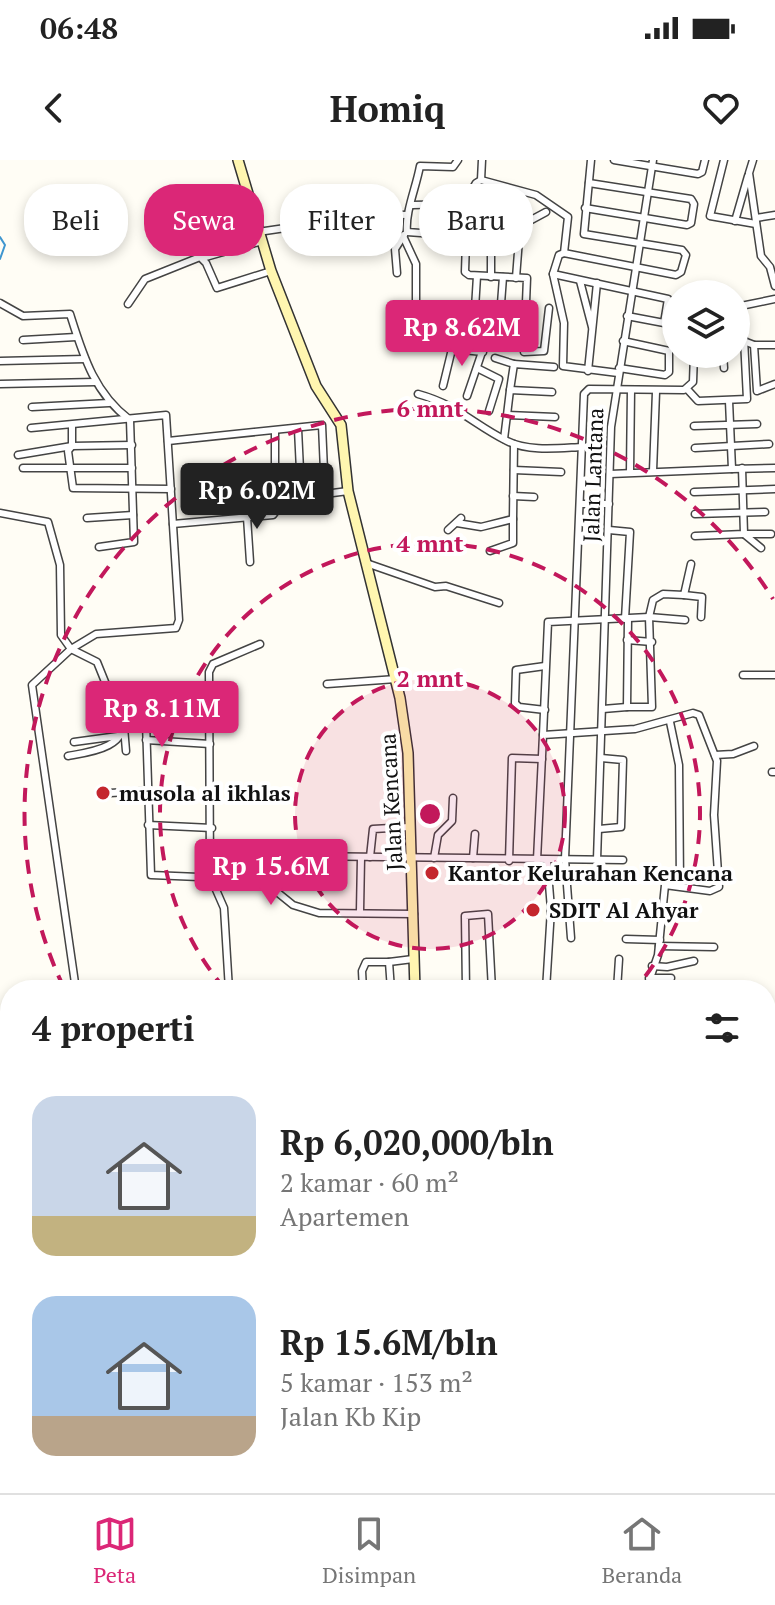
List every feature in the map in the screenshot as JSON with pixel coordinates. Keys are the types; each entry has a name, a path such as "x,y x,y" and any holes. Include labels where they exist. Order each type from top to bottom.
{"street":[{"name":"Jalan Kencana","path":"238,160 245,184"},
{"path":"422,340 416,305 416,264 405,232 406,215 412,205 420,166 428,163 454,166 458,160"},
{"path":"412,205 461,205 481,180 482,160"},
{"path":"591,160 584,234 684,250 686,255 679,274 564,253 559,255 553,274 564,323 565,369 665,375 669,372 669,351 623,341"},
{"path":"614,160 653,163 698,174 702,172 705,160"},
{"path":"724,160 710,216 756,221 775,215"},
{"path":"735,221 753,160"},
{"path":"653,163 615,389 656,392 687,389 693,382 694,368"},
{"path":"749,173 762,260 770,267 775,286"},
{"path":"481,180 536,195 564,212 569,221 564,253"},
{"path":"585,208 689,225 693,200 589,183"},
{"path":"516,278 520,226 546,212"},
{"path":"397,273 395,249 405,232"},
{"path":"405,232 462,236 466,241 465,272 477,276 527,278 524,352 544,351 549,308"},
{"name":"Jalan Kencana","path":"264,249 316,386 341,425 348,491 396,679 408,753 414,980"},
{"path":"128,304 145,279 208,256"},
{"path":"491,256 491,277"},
{"path":"202,258 217,288 271,271"},
{"path":"553,274 668,299 664,323 627,316"},
{"path":"477,276 472,340 484,349"},
{"path":"443,386 452,349 484,349 498,344 503,277"},
{"path":"580,281 594,334"},
{"path":"588,371 597,283"},
{"path":"750,304 775,299"},
{"path":"0,303 23,316 68,313 95,382 109,403 130,420 134,544 99,547"},
{"path":"23,340 76,337"},
{"path":"750,343 775,345"},
{"path":"754,345 757,391 775,384"},
{"path":"467,396 484,349"},
{"path":"495,358 514,364 554,367"},
{"path":"0,361 85,359"},
{"path":"504,439 514,364"},
{"path":"477,368 499,379 489,411"},
{"path":"687,389 698,401 745,400 749,395 745,368"},
{"path":"0,384 95,382"},
{"name":"Jalan Lantana","path":"571,938 565,859 585,391 615,389 597,860"},
{"path":"510,390 552,392"},
{"path":"630,472 631,390"},
{"path":"653,471 656,392"},
{"name":"Jalan Lantana","path":"418,394 468,414 514,444 533,448 583,447"},
{"path":"729,401 732,469"},
{"path":"32,407 109,403"},
{"path":"31,428 166,415 179,620 176,628 96,634 71,649 32,685 75,980"},
{"path":"507,415 555,417"},
{"path":"694,426 757,424"},
{"path":"72,425 72,446 68,451 70,480 76,490 171,489"},
{"path":"168,441 322,425 325,494"},
{"path":"298,429 301,491"},
{"path":"173,524 275,514 275,432"},
{"path":"490,551 513,543 514,444"},
{"path":"695,448 769,444"},
{"path":"18,455 72,446 132,445"},
{"path":"23,468 132,468"},
{"path":"742,468 744,534"},
{"path":"610,474 775,468"},
{"path":"514,470 561,472"},
{"path":"694,492 775,489"},
{"path":"275,490 325,494 348,491"},
{"path":"513,496 534,497"},
{"path":"581,504 609,504"},
{"path":"695,514 765,512"},
{"path":"0,513 42,518 50,526 60,565 60,628 71,649 97,662 106,690 123,720 126,751"},
{"path":"87,518 133,515"},
{"path":"247,517 250,562"},
{"path":"448,530 459,521 481,527 513,519"},
{"path":"609,530 630,532 626,619 627,707"},
{"path":"744,534 761,548"},
{"path":"695,536 771,534"},
{"path":"369,564 435,587 446,586 499,603"},
{"path":"684,595 691,564"},
{"path":"603,709 652,707 649,617 656,596 702,597 701,617"},
{"path":"537,860 548,622 649,617 685,620"},
{"path":"627,640 652,642"},
{"path":"228,980 224,908 210,876 210,667 260,644"},
{"path":"545,666 516,670 515,703 519,707 545,710"},
{"path":"743,675 775,675"},
{"path":"327,684 396,679"},
{"path":"543,735 602,732 670,722 697,714 715,755 719,887 710,891 668,883 662,890 659,943 649,978 671,978"},
{"path":"68,756 100,750 118,736 123,720"},
{"path":"123,720 144,720 149,872 152,876 255,880 272,888 293,905 309,911 414,914"},
{"path":"670,722 679,765 680,885"},
{"path":"74,742 118,736"},
{"path":"146,740 210,744"},
{"path":"715,755 733,754 754,746"},
{"path":"509,861 512,758 542,759"},
{"path":"599,829 621,829 623,775 623,759 601,758"},
{"path":"110,793 147,791"},
{"path":"434,858 438,835 452,821 453,798"},
{"path":"148,825 212,828"},
{"path":"370,857 373,829 409,827"},
{"path":"473,858 475,834"},
{"path":"301,856 509,861 623,860"},
{"path":"360,911 361,858"},
{"path":"547,860 551,909 547,980"},
{"path":"466,980 466,915 490,915 493,980"},
{"path":"626,939 714,947"},
{"path":"362,980 366,962 413,959"},
{"path":"618,980 619,959"},
{"path":"652,966 667,967 694,961"},
{"path":"389,962 390,980"}],"waterway":[{"path":"0,237 5,245 0,259"}],"place":[{"name":"musola al ikhlas","path":"103,793"},
{"name":"Kantor Kelurahan Kencana","path":"432,873"},
{"name":"SDIT Al Ahyar","path":"533,910"}]}
